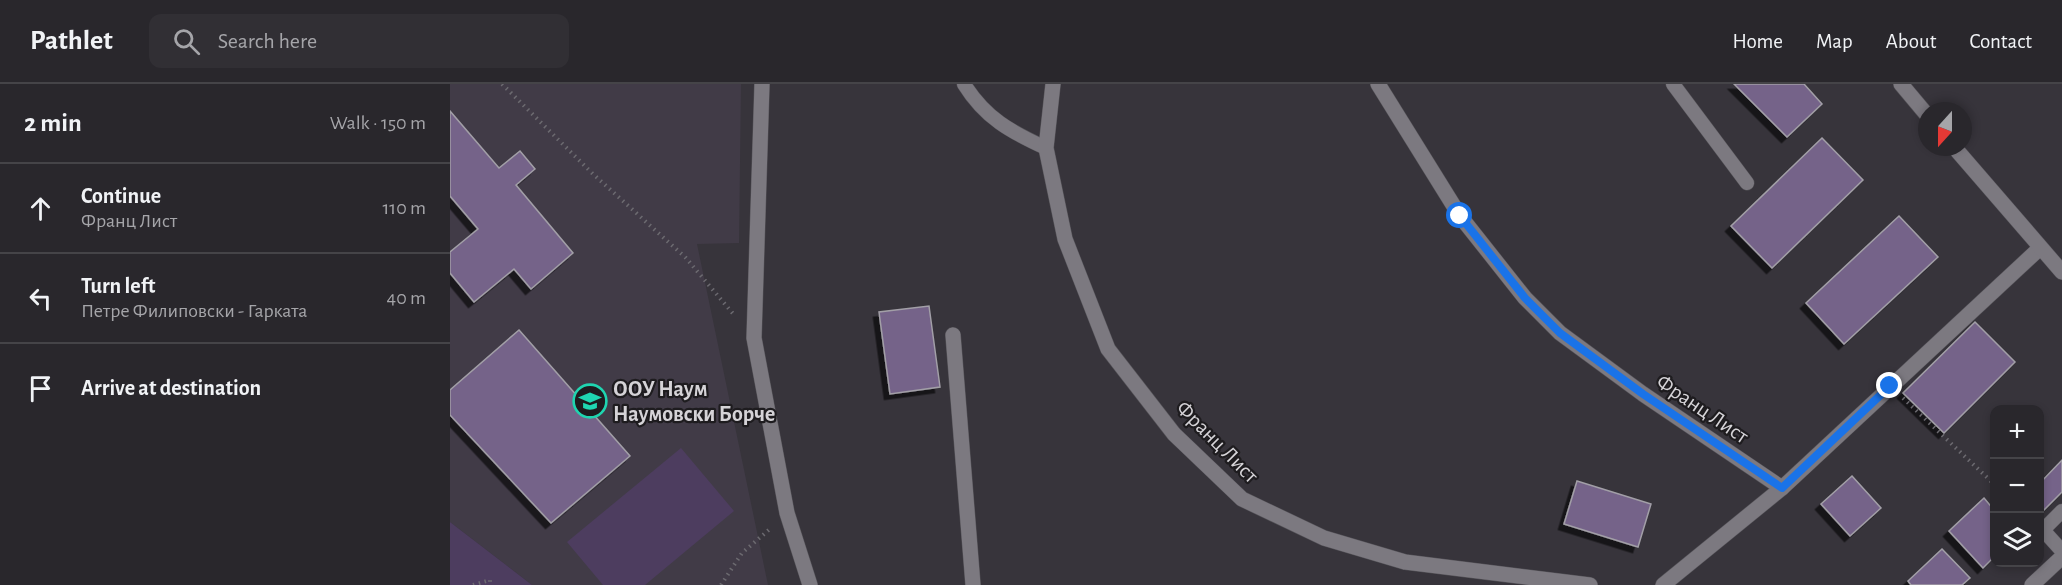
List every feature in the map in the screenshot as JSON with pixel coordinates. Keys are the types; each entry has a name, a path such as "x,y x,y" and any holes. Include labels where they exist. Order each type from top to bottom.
{"street":[{"path":"762,84 754,338 787,513 810,585"},
{"name":"Франц Лист","path":"1053,84 1046,148 1065,239 1108,349 1174,434 1242,499 1324,538 1405,562 1590,585"},
{"name":"Франц Лист","path":"1378,84 1460,216 1525,298 1553,326 1643,394 1782,488"},
{"path":"1901,84 1918,104"},
{"path":"1962,156 2062,272"},
{"path":"1663,585 1782,488 2040,248"},
{"path":"953,335 973,585"},
{"path":"2032,585 2062,557"}],"lane":[{"path":"964,84 987,113 1013,133 1046,148"},
{"path":"1673,84 1748,183"},
{"path":"2062,511 2043,530 2062,551"}],"path":[{"path":"502,84 592,173 686,258 754,338"},
{"path":"1890,386 1990,479"},
{"path":"720,585 742,553 787,513"},
{"path":"473,585 490,580 490,585"}],"shaded area":[{"name":"ООУ Наум Наумовски Борче","path":"450,84 741,84 739,243 697,244 768,585 532,585 450,522"},
{"path":"681,448 734,511 645,585 603,585 567,542"},
{"path":"450,522 532,585 450,585"}],"building":[{"path":"1734,84 1804,84 1822,104 1787,137"},
{"path":"450,111 499,168 520,151 535,169 516,185 573,253 531,289 514,269 474,302 450,273 450,252 478,229 450,196"},
{"path":"1822,138 1863,180 1772,268 1731,226"},
{"path":"1899,216 1938,257 1844,344 1806,303"},
{"path":"929,306 940,387 890,394 879,312"},
{"path":"1975,322 2015,362 1944,433 1903,393"},
{"path":"519,330 630,456 551,523 450,415 450,390"},
{"path":"2062,460 2062,492 2044,510 2044,479"},
{"path":"1852,476 1881,508 1850,536 1821,504"},
{"path":"1577,481 1651,504 1638,547 1564,524"},
{"path":"1984,498 1990,505 1990,561 1983,568 1949,531"},
{"path":"1942,549 1970,578 1962,585 1911,585 1908,581"}],"place":[{"name":"ООУ Наум Наумовски Борче","path":"590,401"}],"route":[{"path":"1460,216 1525,298 1560,333 1643,394 1782,488 1890,386"}]}
